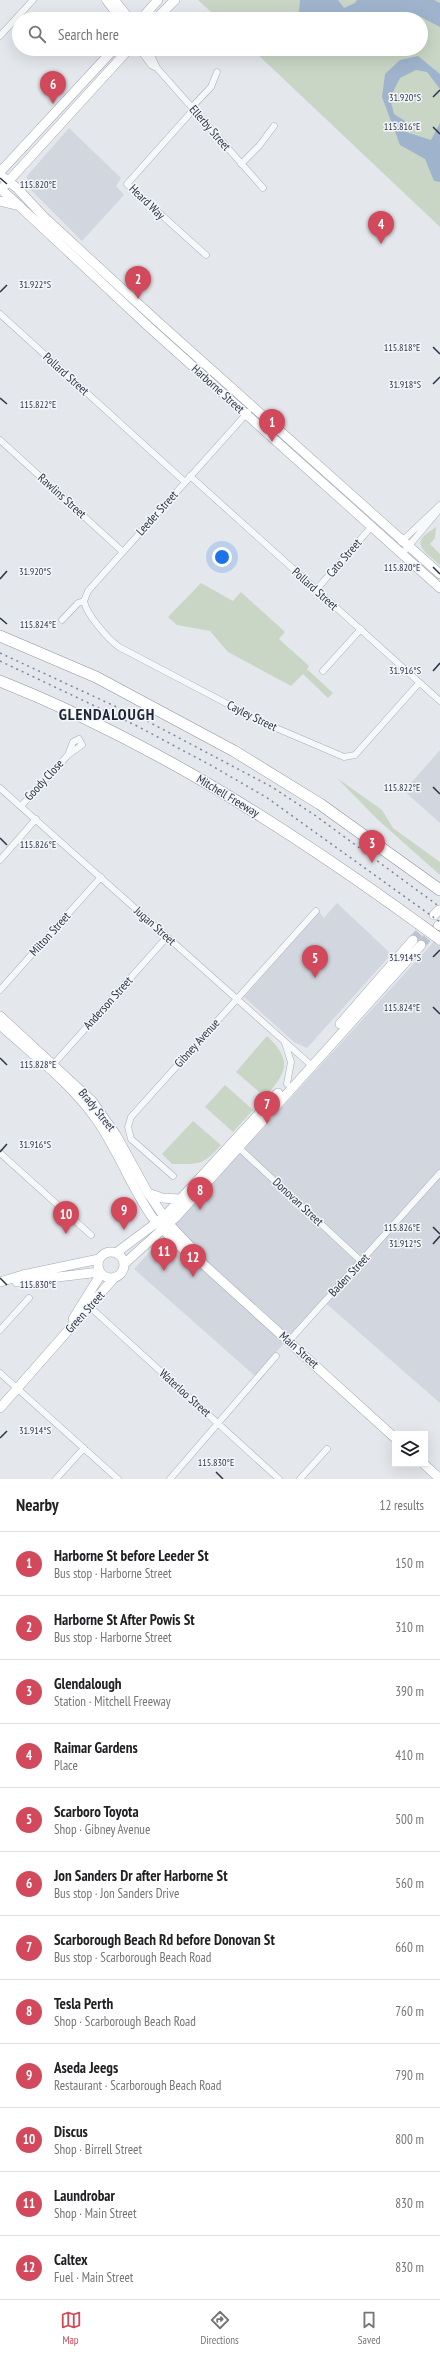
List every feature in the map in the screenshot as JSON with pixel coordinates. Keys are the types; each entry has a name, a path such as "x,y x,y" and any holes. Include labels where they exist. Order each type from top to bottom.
{"highway":[{"path":"0,636 96,677 234,751 320,804 437,888"},
{"name":"Mitchell Freeway","path":"0,681 139,744 186,770 300,840 440,939"}],"main road":[{"path":"106,0 115,12"},
{"path":"115,0 124,12"},
{"path":"147,12 158,0"},
{"path":"163,12 174,0"},
{"path":"96,69 103,56"},
{"path":"0,172 108,56"},
{"path":"0,189 123,56"},
{"name":"Harborne Street","path":"0,175 157,321 205,362 440,574"},
{"name":"Harborne Street","path":"0,189 22,206 64,249 440,588"},
{"path":"0,202 22,206"},
{"path":"197,370 205,362"},
{"path":"335,494 342,486"},
{"path":"0,1283 99,1259 106,1253 116,1253 163,1223 417,942"},
{"name":"Brady Street","path":"0,1016 52,1067 85,1104 163,1223"},
{"name":"Brady Street","path":"0,1025 78,1087 105,1118 148,1193 163,1223"},
{"path":"99,1259 97,1266 100,1273 106,1278 114,1278 122,1273 124,1264 149,1241 180,1199 235,1145 287,1084 309,1063"},
{"path":"148,1193 162,1198 180,1199"},
{"name":"Main Street","path":"163,1223 171,1238 198,1262 202,1263 290,1341 392,1435"},
{"name":"Main Street","path":"163,1223 201,1258 202,1263"},
{"path":"149,1241 171,1238"},
{"path":"116,1253 121,1257 124,1264"},
{"path":"0,1283 100,1273"},
{"name":"Green Street","path":"55,1344 100,1273"},
{"name":"Green Street","path":"0,1408 114,1278"},
{"path":"427,1467 438,1477"}],"street":[{"path":"22,12 33,0"},
{"path":"0,36 12,23"},
{"name":"Ellerby Street","path":"144,56 151,65 157,68"},
{"name":"Ellerby Street","path":"151,56 157,68 263,188"},
{"path":"193,108 211,87 217,72"},
{"name":"Heard Way","path":"193,108 127,184 206,255"},
{"path":"241,164 259,146 274,126"},
{"name":"Pollard Street","path":"0,314 185,482"},
{"name":"Leeder Street","path":"62,620 78,603 84,601 88,591 253,406"},
{"name":"Rawlins Street","path":"1,442 123,552"},
{"name":"Pollard Street","path":"190,476 440,701"},
{"path":"399,551 440,505"},
{"name":"Cato Street","path":"316,590 372,526"},
{"name":"Cayley Street","path":"84,601 88,610 112,641 119,647 262,722 344,757 356,755 419,683"},
{"path":"323,671 361,630"},
{"name":"Goody Close","path":"21,806 68,755"},
{"name":"Jugan Street","path":"0,788 101,877 236,1000 309,1063"},
{"path":"0,860 36,819"},
{"name":"Milton Street","path":"0,990 101,877"},
{"name":"Gibney Avenue","path":"173,1176 131,1139 128,1127 131,1117 316,910"},
{"name":"Anderson Street","path":"52,1067 167,937"},
{"path":"284,1041 291,1062 287,1084"},
{"name":"Donovan Street","path":"235,1145 362,1262"},
{"path":"0,1153 91,1235"},
{"name":"Baden Street","path":"290,1341 440,1173"},
{"path":"0,1330 29,1298"},
{"name":"Waterloo Street","path":"90,1307 279,1479"},
{"path":"170,1479 276,1356"},
{"path":"0,1373 118,1479"},
{"path":"56,1479 84,1448"},
{"path":"300,1479 327,1449"}],"shaded area":[{"path":"69,128 121,178 116,186 124,195 82,241 28,187 27,176"},
{"path":"440,750 440,823 404,791"},
{"path":"337,903 389,952 387,959 307,1048 294,1042 244,997 319,912 324,918"},
{"path":"440,935 440,1403 322,1300 255,1376 134,1269"}],"green space":[{"path":"198,0 440,0 440,227 259,56 428,56 428,12 211,12"},
{"path":"436,527 435,538 430,544 440,554 440,565 424,551 420,543 424,536"},
{"path":"201,583 233,601 241,592 285,632 279,639 309,666 307,669 333,693 328,698 303,674 291,686 228,652 210,631 177,625 168,617"},
{"path":"337,778 382,810 393,828 440,862 440,875 377,819"},
{"path":"267,1036 281,1053 284,1060 284,1066 278,1080 265,1097 236,1072"},
{"path":"225,1085 253,1110 233,1132 205,1107"},
{"path":"193,1121 221,1145 205,1160 195,1164 172,1164 162,1154"}],"water":[{"path":"300,0 338,0 344,8 355,3 357,0 434,0 440,3 440,27 428,21 428,12 299,12"},
{"path":"418,56 440,74 440,89 427,72 416,70 400,78 390,98 394,114 405,121 406,132 431,140 440,123 440,182 434,181 425,159 400,145 382,97 385,74 400,60"}],"tunnel":[{"path":"413,940 430,921"},
{"path":"421,945 436,928"}],"railway":[{"path":"0,653 147,721 272,787 316,816 440,907"},
{"path":"0,661 137,726 214,767 266,797 440,922"}],"place":[{"name":"Jon Sanders Dr after Harborne St","path":"53,104"},
{"name":"Raimar Gardens","path":"381,244"},
{"name":"Harborne St After Powis St","path":"138,299"},
{"name":"Harborne St before Leeder St","path":"272,442"},
{"name":"Glendalough","path":"372,863"},
{"name":"Scarboro Toyota","path":"315,978"},
{"name":"Scarborough Beach Rd before Donovan St","path":"267,1124"},
{"name":"Tesla Perth","path":"200,1210"},
{"name":"Aseda Jeegs","path":"124,1230"},
{"name":"Discus","path":"66,1234"},
{"name":"Laundrobar","path":"164,1271"},
{"name":"Caltex","path":"193,1277"}],"district":[{"name":"GLENDALOUGH","path":"107,714"}]}
